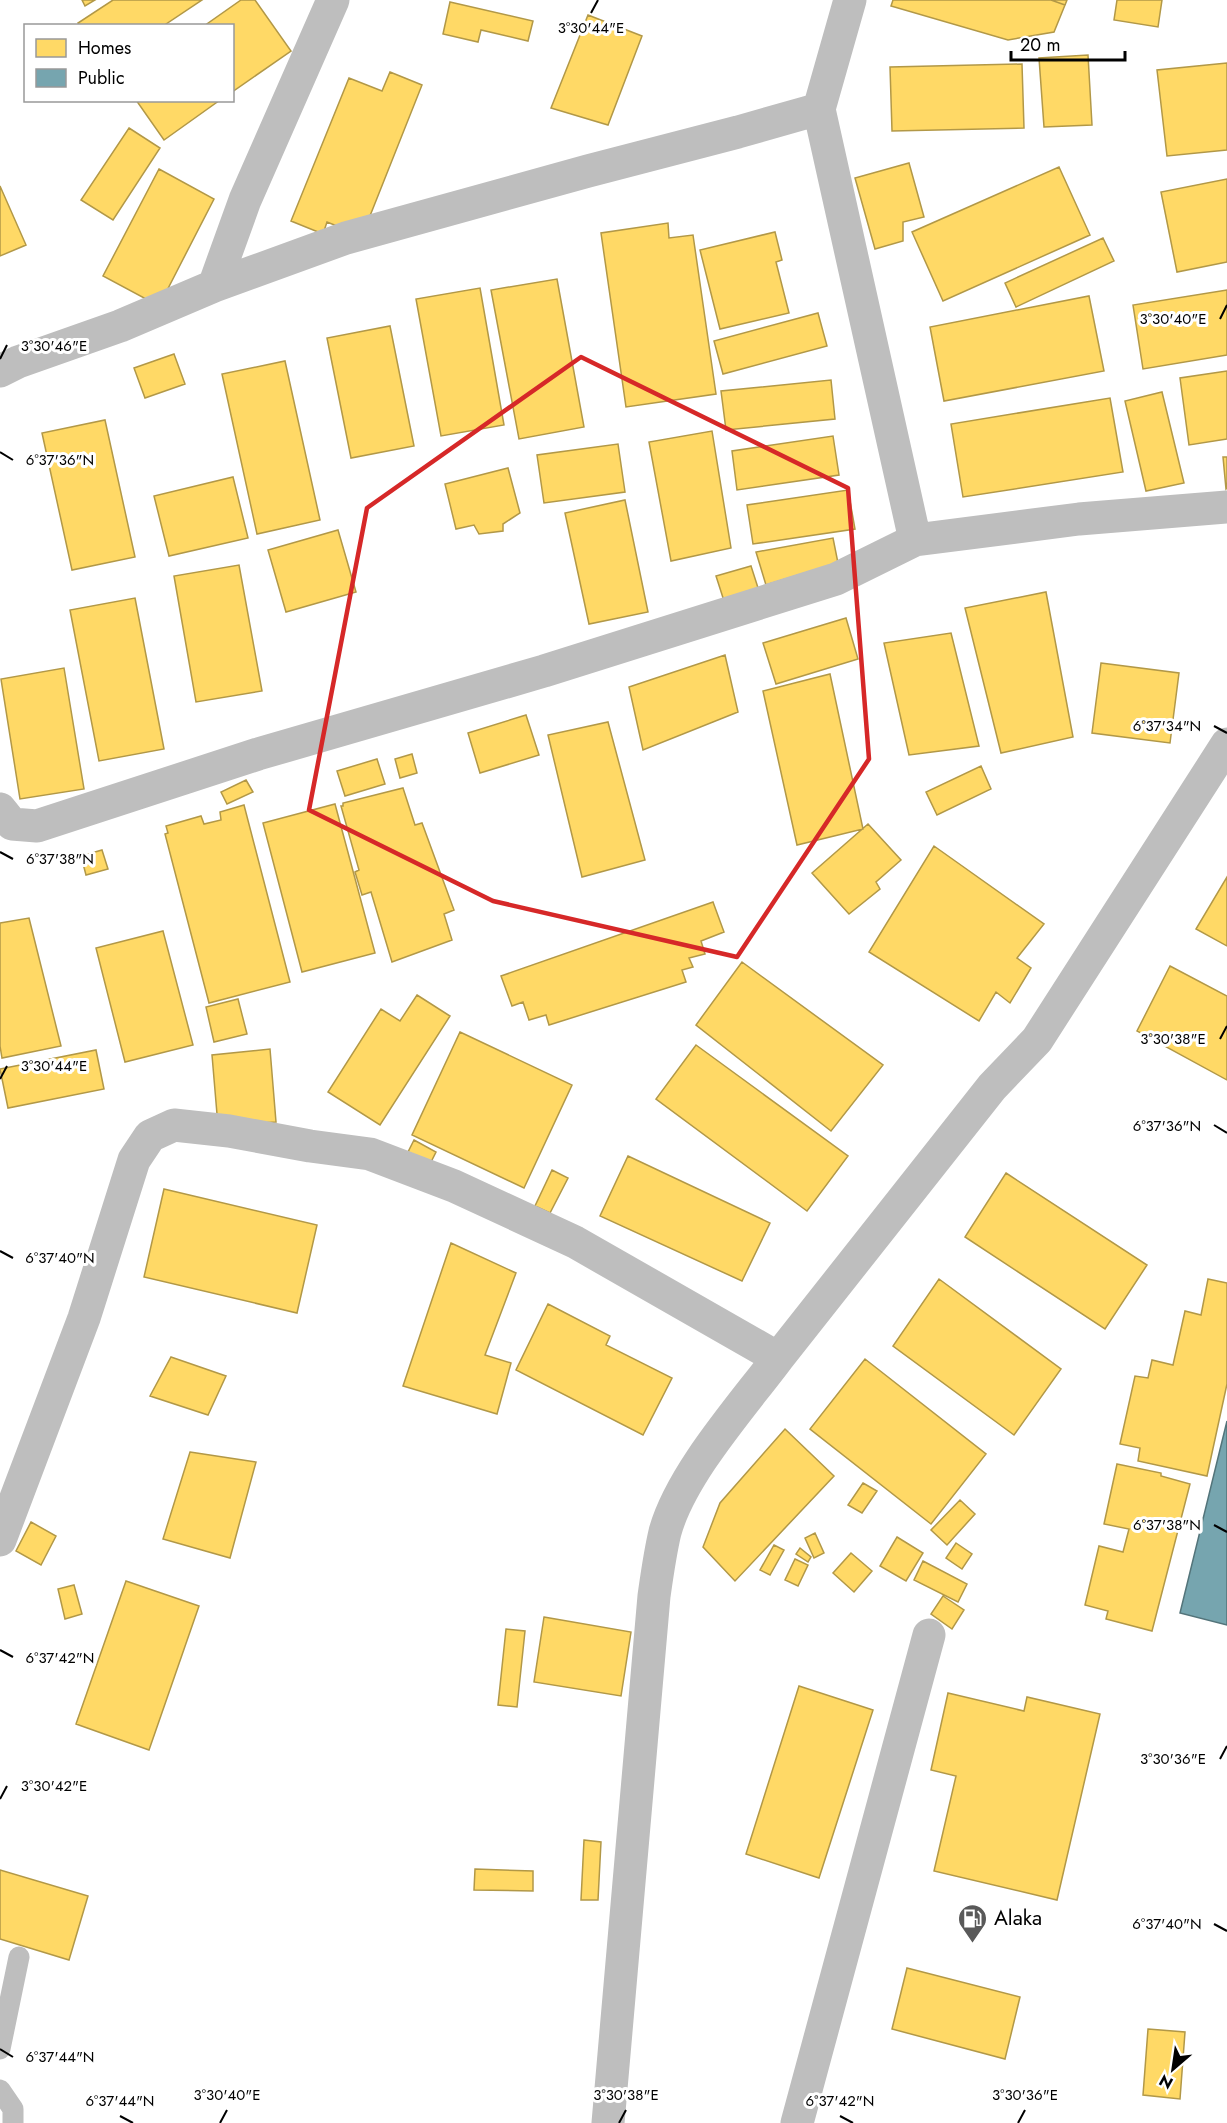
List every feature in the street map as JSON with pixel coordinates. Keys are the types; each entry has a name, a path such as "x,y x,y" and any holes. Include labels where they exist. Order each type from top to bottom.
{"street":[{"path":"214,286 245,200 333,0"},
{"path":"850,0 819,109 915,540"},
{"path":"0,371 18,362 120,327 214,286 346,238 819,109"},
{"path":"0,809 12,824 37,826 258,754 544,671 836,579 915,540 1079,519 1227,507"},
{"path":"608,2123 654,1596 666,1531 675,1507 699,1464 778,1358 992,1086 1037,1040 1227,744"},
{"path":"0,1540 84,1318 134,1160 150,1136 174,1125 229,1131 370,1154 443,1182 575,1242 778,1358"},
{"path":"797,2123 929,1635"}],"lane":[{"path":"0,2049 19,1957"},
{"path":"0,2090 13,2109 13,2123"}],"highlighted area":[{"path":"581,357 848,488 869,759 737,957 493,901 309,810 367,508"}],"building: Homes":[{"path":"82,0 95,0 85,6"},
{"path":"113,0 202,0 166,24 78,23"},
{"path":"241,0 255,0 291,51 234,91 234,24 207,24"},
{"path":"893,0 1051,0 1065,5 1054,32 1008,40 891,6"},
{"path":"1051,0 1067,0 1065,5"},
{"path":"1117,0 1162,0 1158,27 1114,20"},
{"path":"450,2 533,21 528,41 481,30 478,42 443,34"},
{"path":"588,15 642,36 608,125 551,108"},
{"path":"1088,55 1092,125 1044,127 1039,58"},
{"path":"1227,63 1227,150 1167,156 1157,70"},
{"path":"1022,64 1024,128 892,131 890,67"},
{"path":"390,72 422,85 362,236 327,222 323,234 291,221 349,78 382,91"},
{"path":"137,102 217,102 164,140"},
{"path":"129,128 160,148 113,220 81,200"},
{"path":"909,163 924,217 903,222 903,241 875,249 855,178"},
{"path":"1059,167 1090,235 943,301 912,232"},
{"path":"159,169 214,199 159,306 103,276"},
{"path":"1227,179 1227,262 1177,272 1161,192"},
{"path":"0,186 26,245 0,256"},
{"path":"668,223 669,238 693,235 716,394 626,407 601,233"},
{"path":"775,232 782,260 776,262 789,313 720,329 700,250"},
{"path":"1103,238 1114,261 1016,307 1005,283"},
{"path":"557,279 584,427 519,439 491,290"},
{"path":"480,288 504,425 441,436 416,299"},
{"path":"1227,290 1227,355 1143,369 1133,305"},
{"path":"1089,296 1104,371 944,401 930,327"},
{"path":"818,313 827,346 723,374 714,341"},
{"path":"390,326 414,446 351,458 327,338"},
{"path":"174,354 185,384 145,398 134,368"},
{"path":"285,361 320,520 257,534 222,374"},
{"path":"1227,371 1227,439 1189,445 1180,378"},
{"path":"831,380 835,419 726,430 721,391"},
{"path":"1162,392 1184,483 1146,491 1125,401"},
{"path":"1110,398 1123,472 963,497 951,424"},
{"path":"105,420 135,557 72,570 42,433"},
{"path":"712,431 731,548 671,561 649,442"},
{"path":"833,436 839,475 737,490 732,451"},
{"path":"618,444 625,492 544,503 537,455"},
{"path":"1223,457 1227,457 1226,489"},
{"path":"508,468 520,513 503,524 503,531 479,534 474,525 456,529 445,484"},
{"path":"233,477 248,538 169,556 154,496"},
{"path":"848,490 855,529 753,544 747,505"},
{"path":"625,500 648,612 589,624 565,513"},
{"path":"338,530 356,592 286,612 268,550"},
{"path":"833,538 838,563 766,585 756,552"},
{"path":"239,565 262,691 196,702 174,576"},
{"path":"751,566 760,594 725,604 716,576"},
{"path":"1046,592 1073,737 1001,753 965,608"},
{"path":"135,598 164,749 99,761 70,610"},
{"path":"846,618 858,659 776,684 763,643"},
{"path":"951,633 979,746 909,755 884,643"},
{"path":"725,655 738,712 643,750 629,687"},
{"path":"1101,663 1179,673 1170,743 1092,733"},
{"path":"64,668 84,789 20,799 1,679"},
{"path":"830,674 863,829 797,845 763,691"},
{"path":"526,715 539,755 480,773 468,733"},
{"path":"608,722 645,860 582,877 548,735"},
{"path":"412,754 417,773 400,778 395,759"},
{"path":"377,759 385,784 345,796 337,771"},
{"path":"981,766 991,789 937,815 926,792"},
{"path":"246,780 253,792 227,804 221,792"},
{"path":"403,788 415,825 422,823 454,910 444,914 452,940 392,962 371,892 362,895 355,872 359,870 341,806 343,803"},
{"path":"335,804 375,953 302,972 263,823"},
{"path":"244,805 290,982 209,1003 165,834 168,833 166,826 201,816 204,824 221,820 220,812"},
{"path":"868,824 901,860 876,882 880,889 849,914 812,873"},
{"path":"934,846 1044,924 1017,958 1031,968 1010,1003 996,992 979,1021 869,952"},
{"path":"102,850 108,869 86,875 81,856"},
{"path":"1227,877 1227,946 1196,929"},
{"path":"713,902 724,932 701,941 705,954 689,958 693,967 682,970 686,982 549,1025 546,1015 529,1020 523,1002 512,1006 501,976"},
{"path":"29,918 61,1046 2,1058 0,1046 0,923"},
{"path":"163,931 193,1045 125,1062 96,948"},
{"path":"742,962 883,1065 831,1131 696,1025"},
{"path":"1170,966 1227,996 1227,1080 1137,1031"},
{"path":"417,995 450,1016 380,1125 328,1092 381,1009 400,1021"},
{"path":"238,999 247,1034 214,1042 206,1007"},
{"path":"460,1032 572,1085 524,1188 412,1135"},
{"path":"696,1045 848,1156 807,1211 656,1099"},
{"path":"270,1049 276,1122 218,1126 212,1055"},
{"path":"96,1050 104,1089 8,1108 0,1069"},
{"path":"414,1140 436,1152 430,1164 408,1152"},
{"path":"628,1156 770,1223 742,1281 600,1216"},
{"path":"552,1170 568,1178 550,1213 535,1206"},
{"path":"1006,1173 1147,1265 1105,1329 965,1237"},
{"path":"164,1189 317,1225 297,1313 144,1277"},
{"path":"451,1243 516,1273 485,1355 511,1363 497,1414 403,1386"},
{"path":"939,1279 1061,1369 1014,1435 893,1346"},
{"path":"1208,1279 1227,1283 1227,1384 1207,1476 1138,1461 1140,1448 1120,1444 1135,1376 1148,1378 1152,1360 1173,1365 1185,1311 1201,1315"},
{"path":"548,1304 610,1336 606,1345 672,1378 643,1435 516,1370"},
{"path":"171,1357 226,1376 208,1415 150,1396"},
{"path":"865,1359 986,1454 931,1524 810,1429"},
{"path":"785,1429 834,1476 735,1581 703,1547 720,1503"},
{"path":"190,1452 256,1462 230,1558 163,1539"},
{"path":"1117,1464 1161,1473 1161,1476 1190,1484 1152,1631 1106,1619 1108,1611 1085,1605 1099,1546 1123,1552 1129,1529 1104,1524"},
{"path":"863,1483 877,1491 862,1513 848,1505"},
{"path":"960,1500 975,1514 947,1545 931,1530"},
{"path":"31,1522 56,1536 41,1565 16,1551"},
{"path":"815,1533 824,1553 814,1558 805,1538"},
{"path":"897,1537 923,1553 906,1581 880,1566"},
{"path":"956,1543 972,1554 962,1569 946,1558"},
{"path":"774,1545 784,1550 770,1575 760,1570"},
{"path":"800,1548 811,1557 808,1562 796,1554"},
{"path":"851,1553 872,1571 854,1592 833,1573"},
{"path":"795,1559 808,1565 798,1586 785,1580"},
{"path":"923,1561 967,1584 958,1602 914,1580"},
{"path":"126,1581 199,1606 149,1750 76,1724"},
{"path":"74,1585 82,1614 65,1619 58,1589"},
{"path":"943,1596 964,1610 952,1629 931,1614"},
{"path":"544,1617 631,1632 621,1696 534,1682"},
{"path":"506,1629 525,1631 517,1707 498,1705"},
{"path":"799,1686 873,1710 819,1878 746,1854"},
{"path":"948,1693 1024,1711 1027,1697 1100,1714 1057,1900 934,1871 956,1776 931,1770"},
{"path":"584,1840 601,1842 598,1900 581,1900"},
{"path":"475,1869 533,1871 533,1891 474,1890"},
{"path":"0,1870 88,1896 69,1960 0,1939"},
{"path":"907,1968 1020,1997 1005,2059 892,2029"},
{"path":"1148,2029 1185,2032 1180,2099 1143,2095"}],"building: Public":[{"path":"1227,1421 1227,1625 1180,1613"}],"place":[{"name":"Alaka","path":"973,1944"}]}
